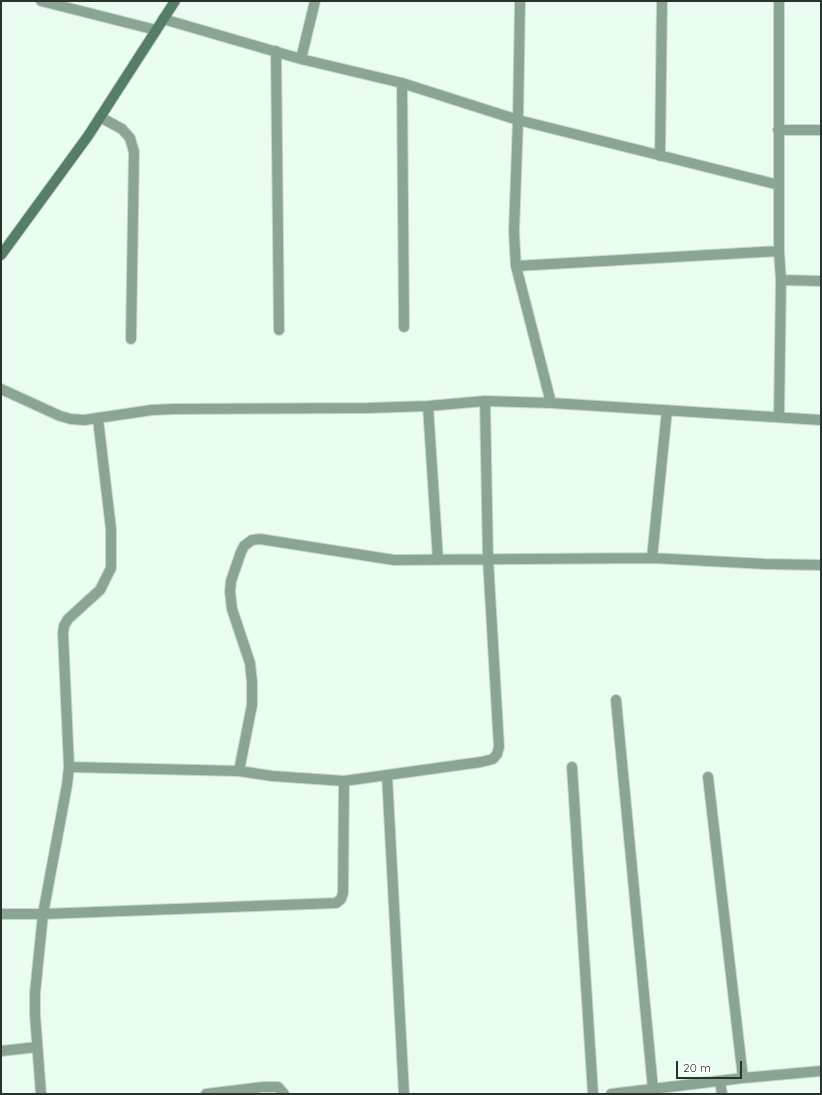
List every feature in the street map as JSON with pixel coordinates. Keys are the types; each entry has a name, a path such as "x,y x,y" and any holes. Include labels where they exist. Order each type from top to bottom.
{"street":[{"path":"1,255 88,136 174,1"},
{"path":"301,58 315,1"},
{"path":"520,1 514,231 516,266 551,403"},
{"path":"660,156 662,1"},
{"path":"779,1 778,130 779,252 781,280 779,416"},
{"path":"46,2 156,30"},
{"path":"163,19 301,58 402,82 518,120 779,185"},
{"path":"276,51 279,330"},
{"path":"402,82 404,327"},
{"path":"100,117 122,129 130,138 134,152 130,339"},
{"path":"778,130 821,130"},
{"path":"516,266 779,252"},
{"path":"781,280 821,281"},
{"path":"1,390 60,416 84,420 152,410 368,408 428,406 485,401 551,403 779,416 821,420"},
{"path":"69,767 239,771 272,776 344,781 481,762 493,759 497,754 499,747 488,559 485,401"},
{"path":"428,406 438,560"},
{"path":"652,558 667,410"},
{"path":"41,1094 37,1047 35,993 43,914 69,767 63,633 64,626 73,613 100,590 110,568 111,529 98,419"},
{"path":"239,771 252,705 252,682 250,663 232,609 230,592 231,581 244,546 252,540 260,539 394,560 652,558 765,564 821,565"},
{"path":"616,700 653,1089"},
{"path":"572,767 592,1094"},
{"path":"387,775 404,1094"},
{"path":"708,777 743,1078"},
{"path":"1,914 43,914 336,903 341,899 343,893 344,781"},
{"path":"1,1051 37,1047"},
{"path":"611,1094 631,1093 743,1078 821,1071"},
{"path":"720,1081 722,1094"},
{"path":"206,1094 263,1087 278,1087 284,1094"}]}
